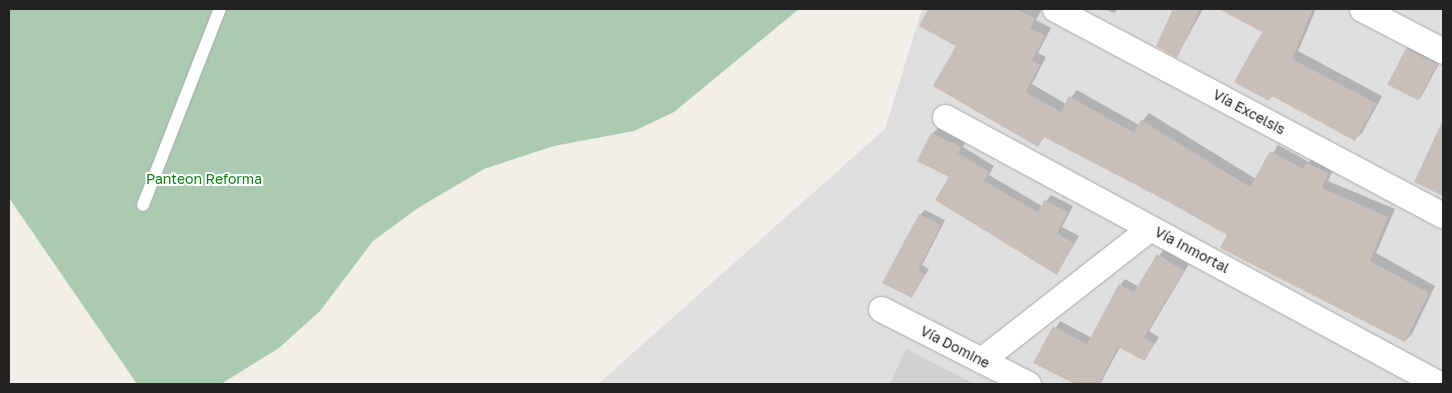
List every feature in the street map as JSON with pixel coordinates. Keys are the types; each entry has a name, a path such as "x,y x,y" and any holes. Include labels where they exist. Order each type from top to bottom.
{"street":[{"name":"Vía Excelsis","path":"1055,9 1443,215"},
{"path":"1362,9 1443,51"},
{"name":"Vía Inmortal","path":"945,117 1439,384"},
{"path":"981,360 1150,228"},
{"name":"Vía Domine","path":"881,310 1028,384"}],"lane":[{"path":"143,205 220,9"}],"shaded area":[{"path":"922,9 1443,9 1443,384 598,384 885,129"},
{"path":"906,349 975,384 890,384"}],"green space":[{"name":"Panteon Reforma","path":"9,9 799,9 674,112 634,131 554,146 484,169 418,208 373,241 320,311 279,348 221,384 137,384 9,198"}],"building":[{"path":"928,9 1016,9 1035,18 1030,28 1045,36 1032,60 1040,65 1025,92 1061,112 1069,96 1134,133 1141,120 1250,187 1270,151 1303,169 1306,163 1328,173 1322,188 1388,217 1370,261 1429,293 1405,342 1220,248 1227,235 1163,199 1044,137 1038,147 933,86 956,46 919,26"},
{"path":"1173,9 1200,9 1177,58 1156,46"},
{"path":"1219,9 1313,9 1292,59 1376,103 1355,141 1272,96 1269,101 1234,82 1262,32"},
{"path":"1406,48 1437,64 1419,100 1387,85"},
{"path":"1443,120 1443,196 1414,182"},
{"path":"931,133 961,147 958,153 989,172 984,181 1038,212 1044,200 1068,212 1057,233 1074,243 1057,275 935,200 949,177 917,161"},
{"path":"919,214 941,225 918,270 925,274 912,298 882,283"},
{"path":"1157,254 1184,271 1144,337 1154,343 1145,361 1118,347 1099,384 1075,384 1033,363 1053,326 1087,344 1119,284 1134,292"}]}
